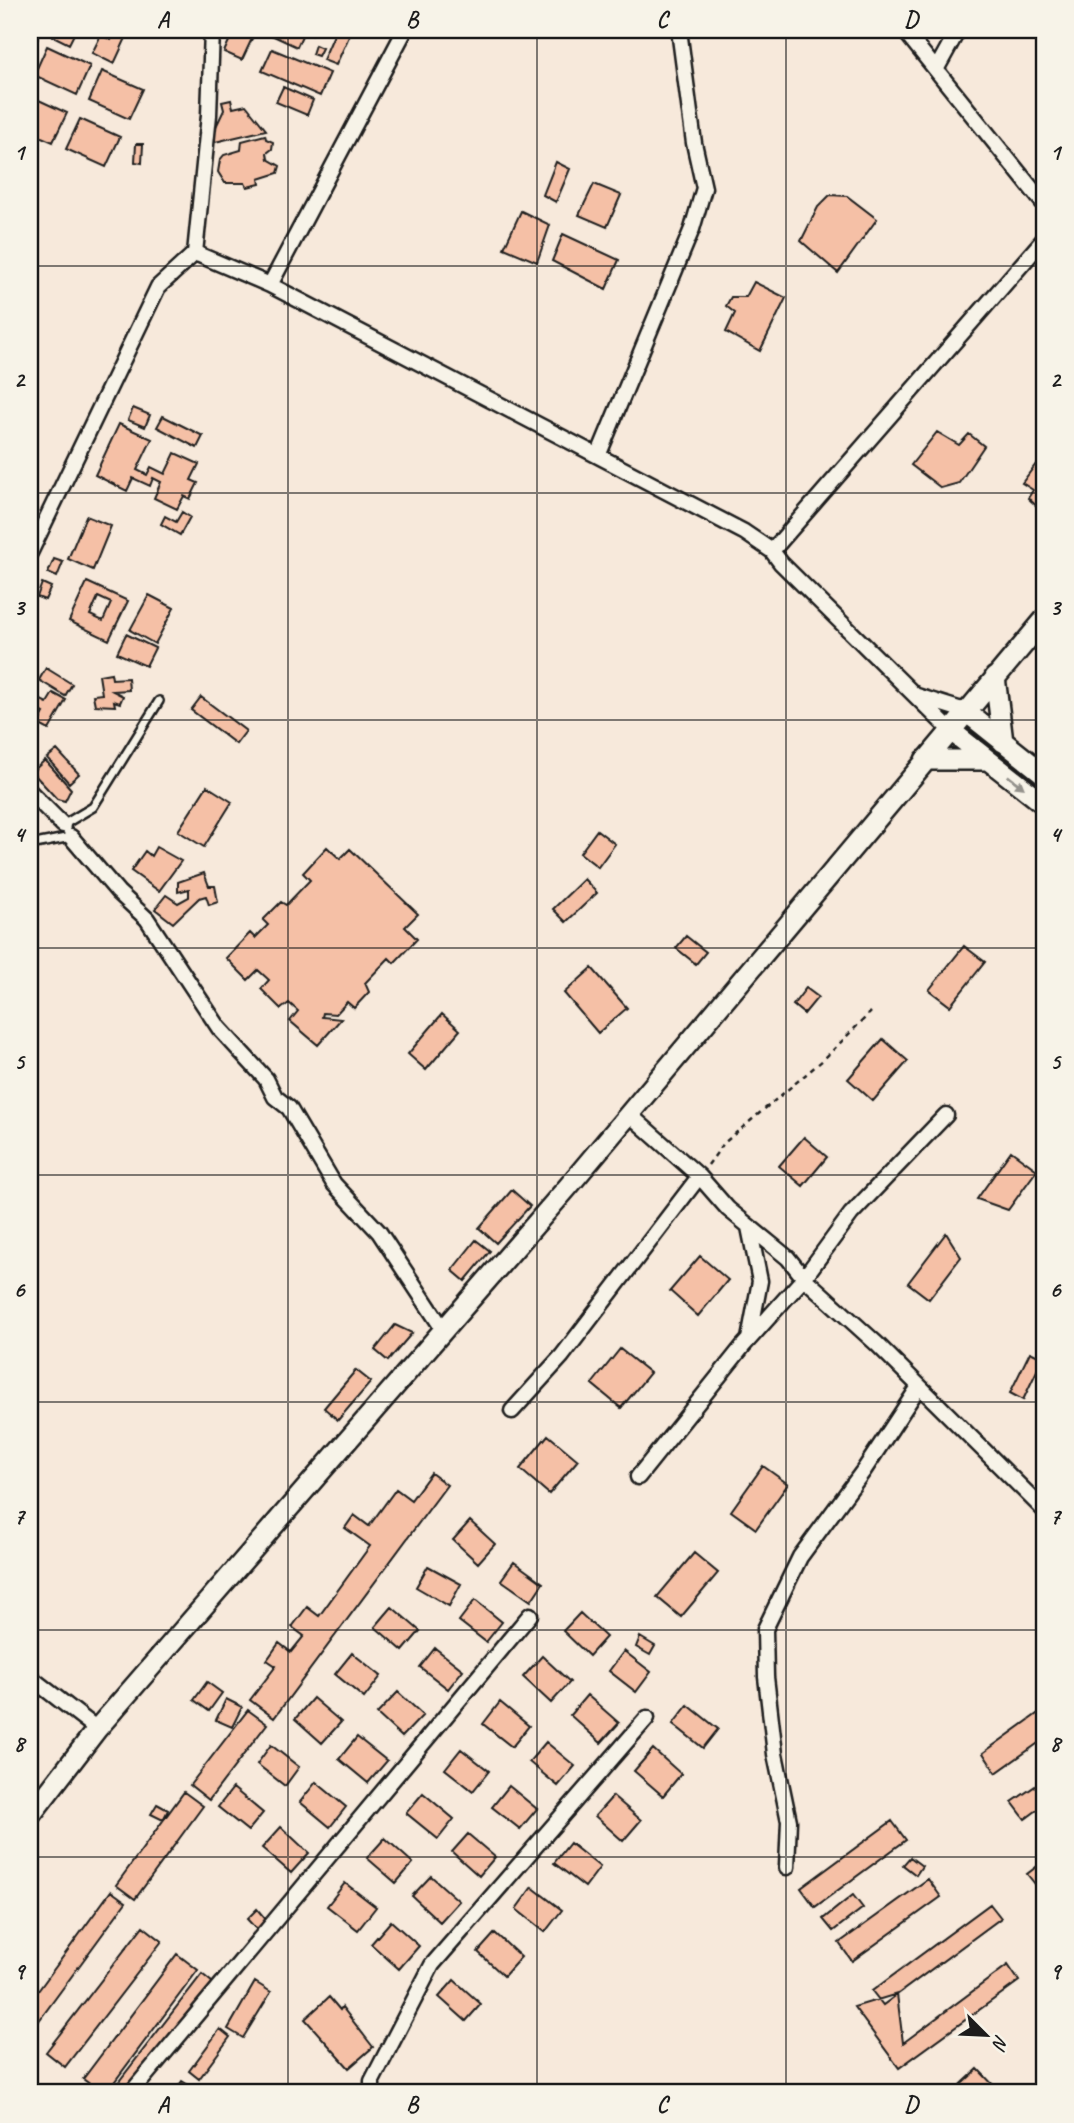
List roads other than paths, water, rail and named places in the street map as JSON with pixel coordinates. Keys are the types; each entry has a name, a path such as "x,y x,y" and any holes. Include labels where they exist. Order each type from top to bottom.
{"main road":[{"path":"30,1816 97,1729 629,1114 1044,620"},
{"path":"996,677 1003,742"},
{"path":"965,711 1044,774"},
{"path":"950,730 1044,804"},
{"path":"925,760 988,760"}],"street":[{"path":"30,553 158,287 195,253 209,115 212,30"},
{"path":"270,285 405,30"},
{"path":"598,456 692,229 704,188 694,143 679,30"},
{"path":"904,30 1044,204"},
{"path":"937,68 958,30"},
{"path":"772,551 1044,239"},
{"path":"195,253 270,285 744,532 772,551 950,730"},
{"path":"916,696 965,711"},
{"path":"30,792 118,892 147,919 219,1028 266,1079 275,1097 289,1108 334,1184 379,1232 443,1329"},
{"path":"629,1114 699,1177 749,1227 788,1258 804,1278 877,1344 918,1388 986,1449 1044,1510"},
{"path":"638,1477 749,1339 804,1278 851,1214 946,1115"},
{"path":"512,1411 562,1356 699,1177"},
{"path":"749,1227 760,1281 749,1339"},
{"path":"787,1867 789,1821 775,1754 766,1677 765,1629 800,1557 918,1388"},
{"path":"131,2093 177,2042 530,1615"},
{"path":"30,1677 97,1729"},
{"path":"372,2093 372,2081 432,1965 647,1718"}],"lane":[{"path":"30,845 67,831 93,807 159,701"}]}
